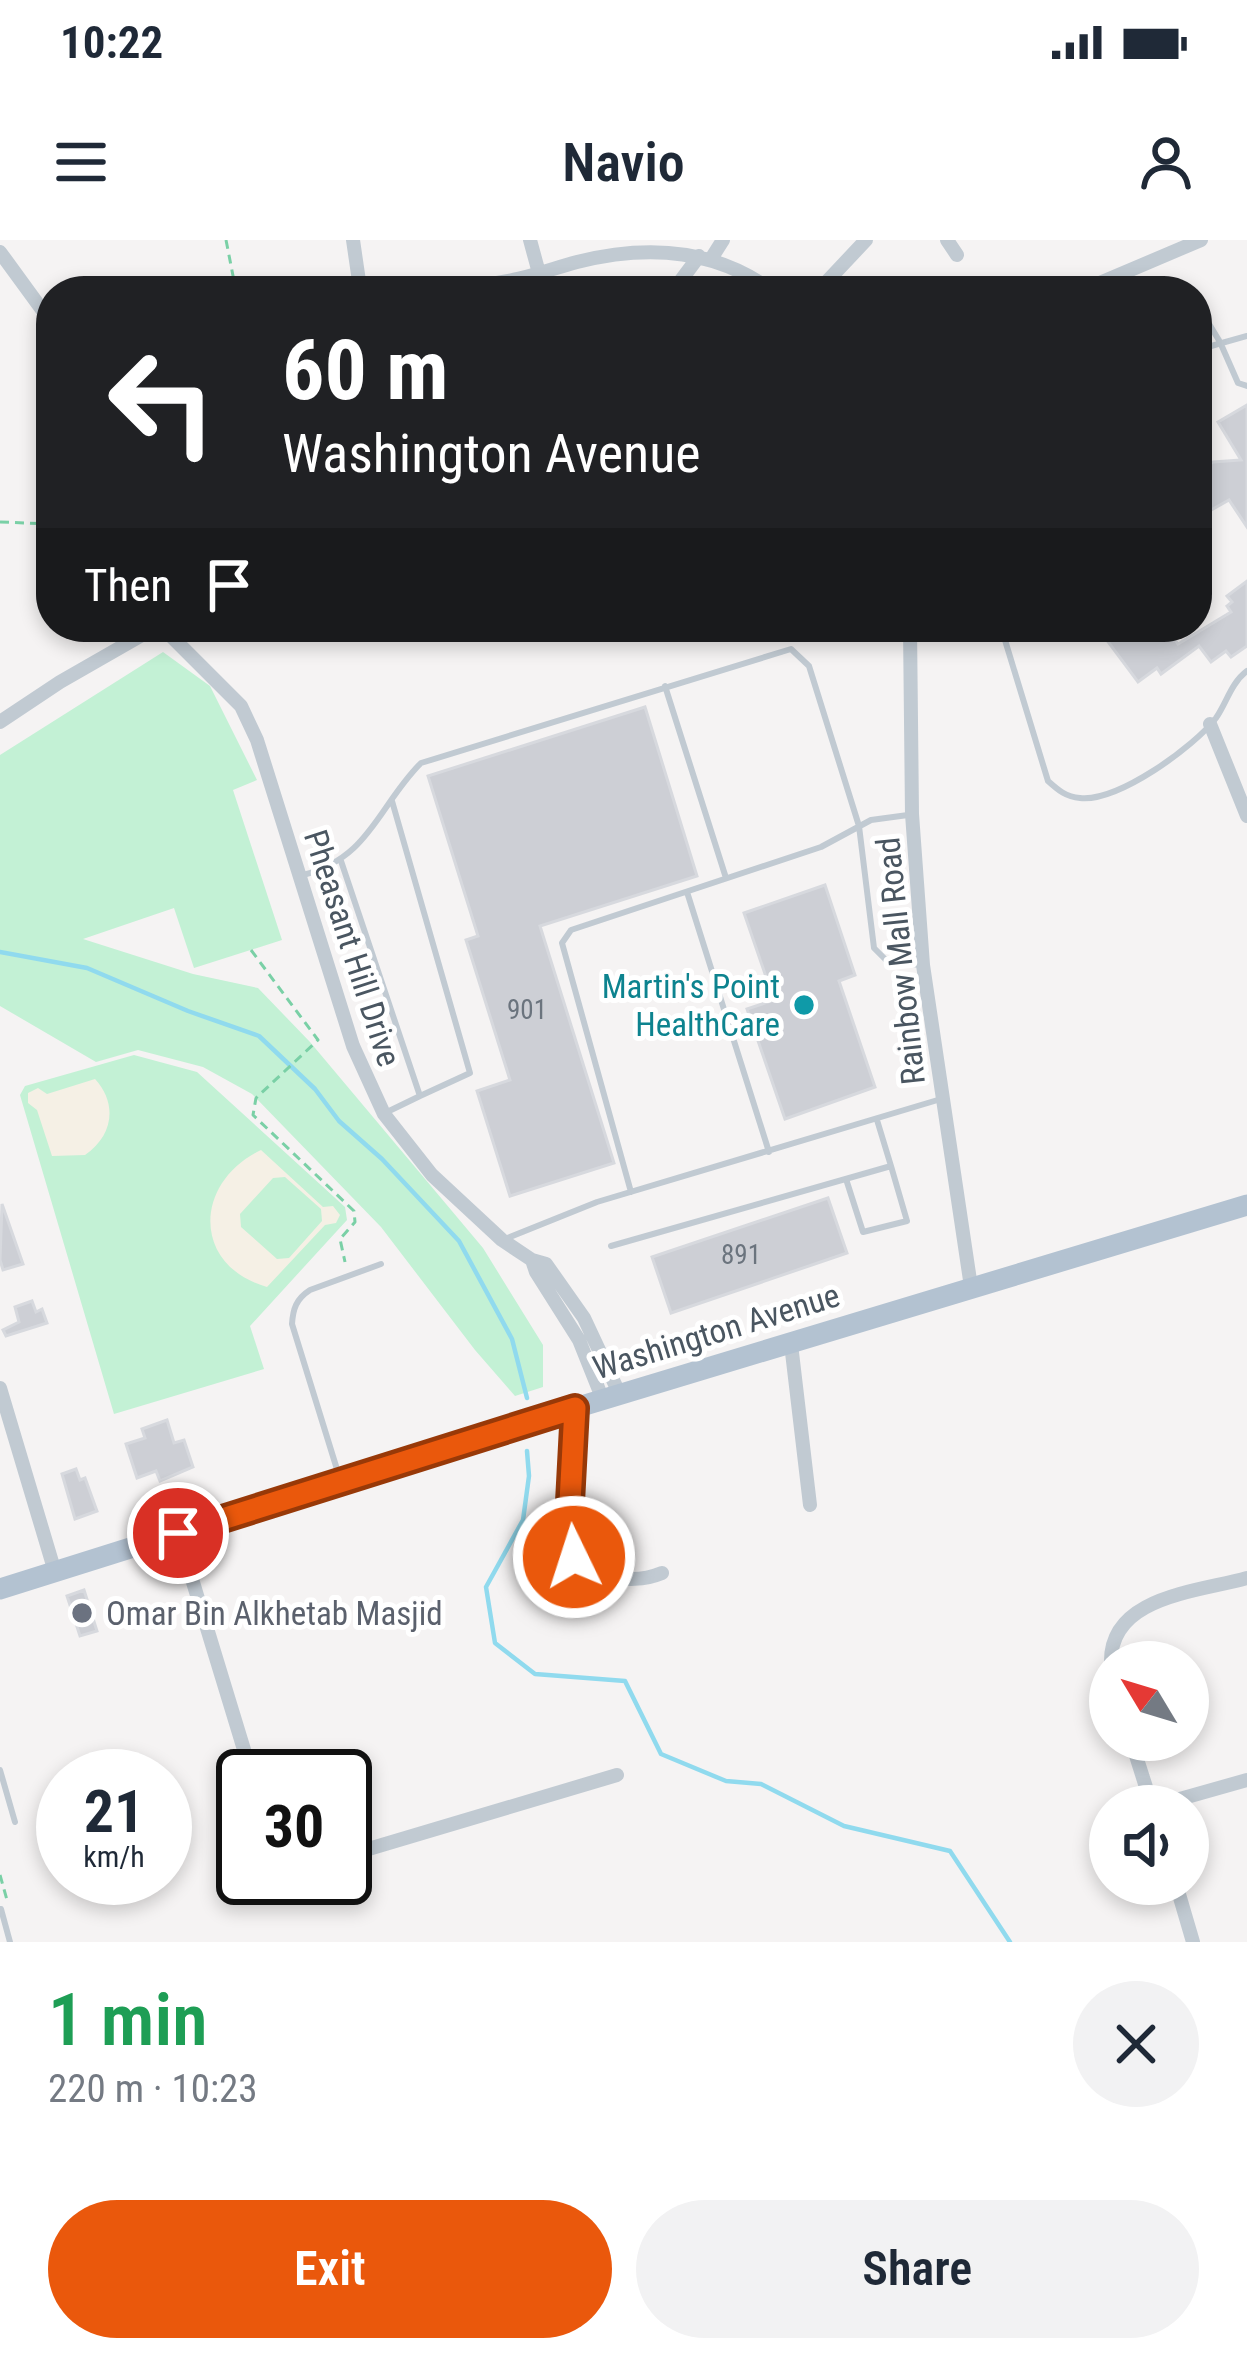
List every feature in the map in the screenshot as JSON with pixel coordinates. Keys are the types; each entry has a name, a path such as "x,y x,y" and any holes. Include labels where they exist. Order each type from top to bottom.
{"main road":[{"name":"Washington Avenue","path":"0,1589 575,1408 1247,1205"}],"street":[{"path":"352,240 358,276"},
{"path":"530,240 539,273"},
{"path":"686,276 723,240"},
{"path":"832,276 866,240"},
{"path":"946,240 956,255"},
{"path":"1116,276 1201,240"},
{"path":"0,252 36,301"},
{"path":"529,276 628,252 705,257 742,276"},
{"path":"0,722 132,642"},
{"name":"Pheasant Hill Drive","path":"175,642 241,706 257,740 353,1046 384,1114 432,1175 502,1240 546,1264 574,1301 611,1397"},
{"name":"Rainbow Mall Road","path":"910,642 912,814 923,965 971,1287"},
{"path":"1210,724 1247,816"},
{"path":"791,1344 810,1505"},
{"path":"0,1388 55,1572"},
{"path":"575,1408 568,1540 574,1557 590,1570 619,1577 650,1578 662,1573"},
{"path":"178,1533 244,1749"},
{"path":"1114,1641 1132,1613 1247,1579"},
{"path":"372,1848 617,1775"},
{"path":"1209,1791 1247,1780"},
{"path":"1182,1905 1193,1942"}],"lane":[{"path":"1212,328 1238,382 1247,386"},
{"path":"1212,344 1247,335"},
{"path":"1006,642 1048,781 1063,794 1084,799 1118,790 1171,758 1210,724 1247,671"},
{"path":"299,876 341,861 365,839 421,763 791,649 809,666 860,826 874,948 887,961 923,965"},
{"path":"665,686 727,878"},
{"path":"384,1114 470,1073 392,801"},
{"path":"631,1192 562,944 571,930 821,847 872,820 912,814"},
{"path":"341,861 420,1096"},
{"path":"686,892 769,1152"},
{"path":"502,1240 631,1192 941,1100"},
{"path":"846,1179 862,1232 907,1221 877,1119"},
{"path":"611,1246 891,1166"},
{"path":"340,1482 292,1324 293,1311 310,1290 381,1264"},
{"path":"0,1770 15,1822"},
{"path":"1,1909 10,1942"}],"path":[{"path":"226,240 233,276"},
{"path":"0,522 36,523"},
{"path":"251,950 318,1036 315,1046 256,1098 254,1115 354,1211 355,1222 340,1240 346,1263"},
{"path":"0,1875 8,1906 1,1909"}],"green space":[{"path":"163,652 210,686 257,780 233,790 282,940 194,968 174,908 83,939 193,974 258,988 310,1042 483,1248 543,1345 543,1387 515,1396 381,1227 252,1094 203,1067 138,1050 96,1062 0,1006 0,755"},
{"path":"134,1055 197,1072 345,1207 347,1220 250,1326 264,1369 114,1414 20,1095 25,1086"}],"sand":[{"path":"95,1079 109,1109 102,1139 85,1155 52,1156 28,1093 38,1088 47,1094"},
{"path":"261,1150 323,1207 333,1206 340,1215 267,1287 242,1276 214,1242 213,1202 239,1164","holes":["285,1177 321,1209 322,1221 289,1258 277,1259 241,1227 240,1214 273,1178"]}],"building":[{"path":"1247,405 1247,527 1229,500 1212,510 1212,463 1241,460 1218,422"},
{"path":"1247,581 1247,646 1231,657 1226,651 1211,662 1199,646 1161,674 1157,668 1138,682 1108,642 1212,642 1212,623 1231,612 1227,596"},
{"path":"645,707 697,876 540,926 614,1163 510,1196 477,1091 510,1080 466,940 478,936 428,776"},
{"name":"Martin's Point HealthCare","path":"825,885 855,975 839,981 875,1087 785,1119 747,1009 774,1000 744,913"},
{"path":"828,1198 847,1253 671,1313 652,1257"},
{"path":"2,1204 23,1264 3,1270 0,1260"},
{"path":"32,1301 36,1312 42,1309 47,1323 6,1336 3,1330 19,1322 15,1307"},
{"path":"167,1420 174,1443 184,1440 193,1467 160,1481 156,1471 137,1478 126,1444 145,1438 142,1429"},
{"path":"76,1469 80,1480 85,1478 97,1511 75,1519 62,1474"},
{"name":"Omar Bin Alkhetab Masjid","path":"84,1590 97,1631 80,1636 67,1596"}],"waterway":[{"path":"0,952 87,968 259,1036 459,1241 512,1339 527,1398"},
{"path":"527,1451 523,1520 486,1587 495,1643 535,1674 625,1681 661,1754 726,1781 761,1784 844,1826 950,1851 1010,1942"}],"place":[{"name":"Martin's Point HealthCare","path":"804,1005"},
{"name":"Omar Bin Alkhetab Masjid","path":"82,1613"}],"route":[{"path":"178,1533 575,1408 568,1540 574,1557"}]}
